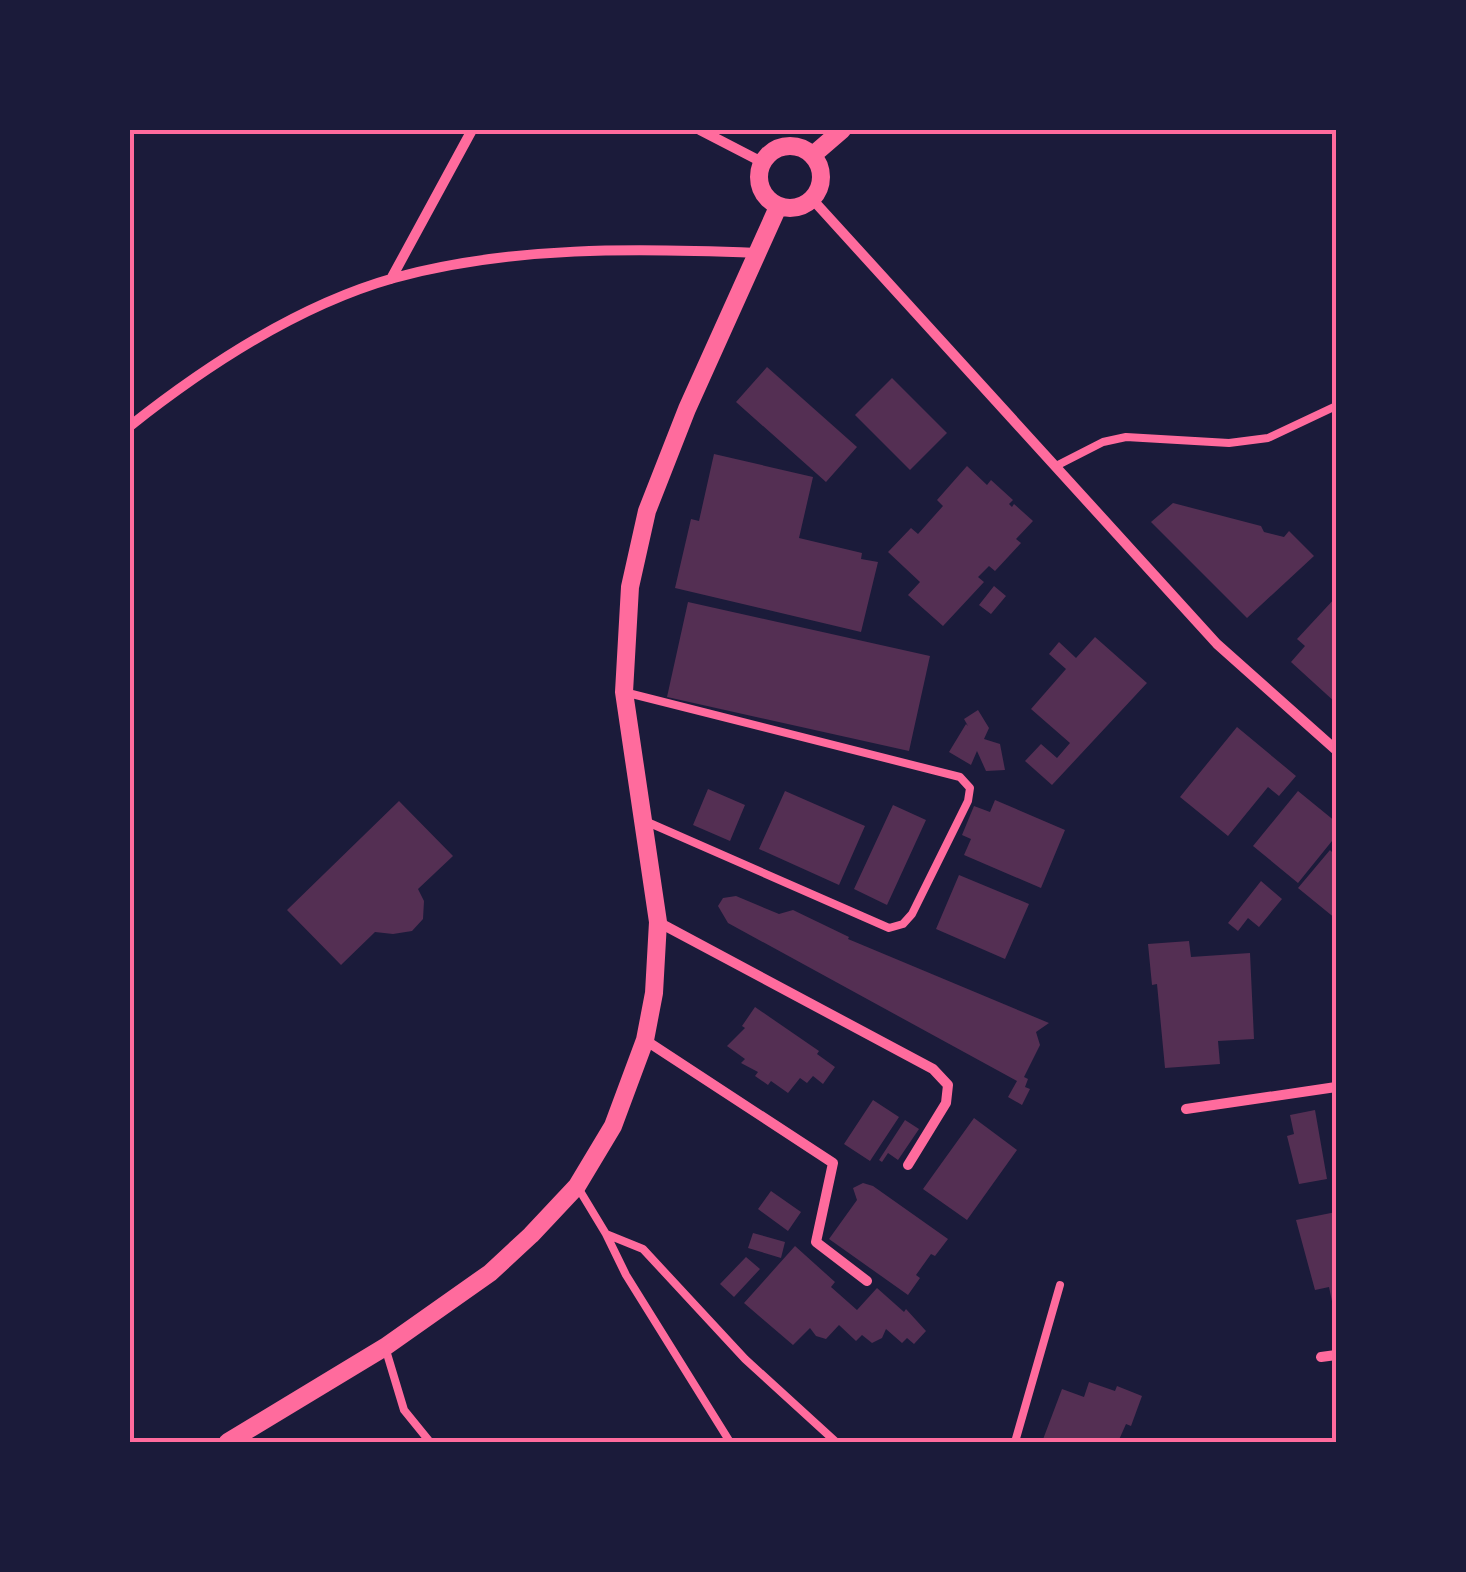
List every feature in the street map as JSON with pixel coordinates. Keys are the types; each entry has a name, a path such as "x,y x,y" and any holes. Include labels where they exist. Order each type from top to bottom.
{"street":[{"path":"391,279 472,130"},
{"path":"700,130 762,162"},
{"path":"725,130 727,144"},
{"path":"813,155 842,130"},
{"path":"792,146 813,155 822,178 812,200 796,208 778,206 762,192 758,182 762,162 770,152 792,146"},
{"path":"812,200 1217,644 1336,750"},
{"path":"228,1442 384,1348 490,1273 577,1186 612,1126 645,1040 654,992 658,922 624,692 630,586 647,511 687,409 778,206"},
{"path":"130,426 221,360 318,307 391,279 482,259 532,254 757,253"},
{"path":"658,922 933,1068 948,1085 946,1104 908,1165"},
{"path":"645,1040 833,1163 816,1242 867,1281"},
{"path":"1186,1110 1336,1087"},
{"path":"1321,1357 1336,1355"}],"lane":[{"path":"1056,466 1103,442 1126,437 1228,444 1268,438 1336,406"},
{"path":"624,692 960,778 970,788 968,802 912,914 903,924 890,928 641,820"},
{"path":"577,1186 730,1442"},
{"path":"606,1234 642,1249 745,1359 836,1442"},
{"path":"1014,1442 1060,1285"},
{"path":"384,1348 404,1410 430,1442"}],"building":[{"path":"767,367 857,447 826,482 736,402"},
{"path":"892,378 947,433 910,470 855,415"},
{"path":"714,454 813,477 799,538 862,553 861,559 878,562 861,632 675,588 691,519 699,521"},
{"path":"967,466 987,485 991,480 1013,500 1009,504 1012,507 1014,504 1033,521 1016,539 1021,543 995,571 989,566 978,577 984,582 943,626 908,595 920,582 888,552 911,528 918,534 943,506 937,500"},
{"path":"1173,503 1261,526 1264,532 1284,537 1289,531 1314,556 1247,618 1151,522"},
{"path":"994,586 1006,596 991,614 979,605"},
{"path":"1336,597 1336,703 1291,662 1305,646 1297,639"},
{"path":"688,602 930,656 909,751 667,697"},
{"path":"1095,637 1147,683 1052,785 1025,761 1041,744 1057,758 1070,743 1031,709 1066,669 1049,654 1059,642 1076,658"},
{"path":"978,710 989,728 984,739 1000,744 1005,770 986,771 977,751 971,765 949,752 968,726 964,719"},
{"path":"1237,727 1296,776 1279,796 1268,787 1228,836 1180,797"},
{"path":"708,789 745,805 730,841 693,825"},
{"path":"785,791 865,826 839,885 759,849"},
{"path":"1298,791 1336,822 1336,836 1298,883 1253,846"},
{"path":"995,800 1065,830 1041,888 964,855 971,839 962,835 974,806 990,812"},
{"path":"399,801 453,856 418,889 424,901 423,919 412,931 375,932 341,965 287,910"},
{"path":"893,805 926,820 887,905 854,889"},
{"path":"1336,847 1336,919 1298,888"},
{"path":"959,875 1029,904 1005,959 936,929"},
{"path":"1261,881 1282,899 1259,927 1248,918 1238,931 1228,923"},
{"path":"736,896 779,914 793,910 848,939 1049,1023 1036,1032 1040,1045 1024,1077 1028,1079 1025,1087 1030,1089 1022,1105 1008,1097 1017,1081 728,923 718,906 723,898"},
{"path":"1189,941 1191,957 1250,953 1254,1039 1218,1041 1220,1064 1165,1068 1157,984 1152,985 1148,944"},
{"path":"755,1007 819,1051 817,1054 835,1067 823,1084 813,1076 807,1083 800,1078 788,1093 771,1081 768,1085 755,1076 758,1072 741,1063 745,1059 727,1046 745,1028 742,1026"},
{"path":"873,1100 899,1117 870,1161 844,1144"},
{"path":"1315,1110 1327,1179 1299,1184 1287,1136 1294,1134 1290,1115"},
{"path":"974,1118 1017,1150 967,1220 923,1189"},
{"path":"905,1120 919,1129 898,1160 888,1153 882,1162 879,1160"},
{"path":"863,1183 948,1239 916,1275 920,1278 908,1295 829,1239 857,1200 853,1188"},
{"path":"771,1191 801,1212 788,1231 758,1209"},
{"path":"1336,1212 1334,1311 1329,1287 1315,1290 1296,1220"},
{"path":"753,1233 785,1242 781,1258 748,1248"},
{"path":"795,1246 835,1282 831,1287 857,1310 877,1288 904,1312 906,1309 926,1331 914,1344 907,1338 902,1343 886,1329 882,1338 872,1343 862,1335 856,1341 839,1325 826,1339 816,1336 810,1328 793,1345 744,1303"},
{"path":"746,1257 760,1269 734,1297 720,1284"},
{"path":"1089,1382 1115,1391 1117,1386 1142,1396 1131,1426 1126,1424 1118,1442 1042,1442 1062,1389 1084,1397"}]}
